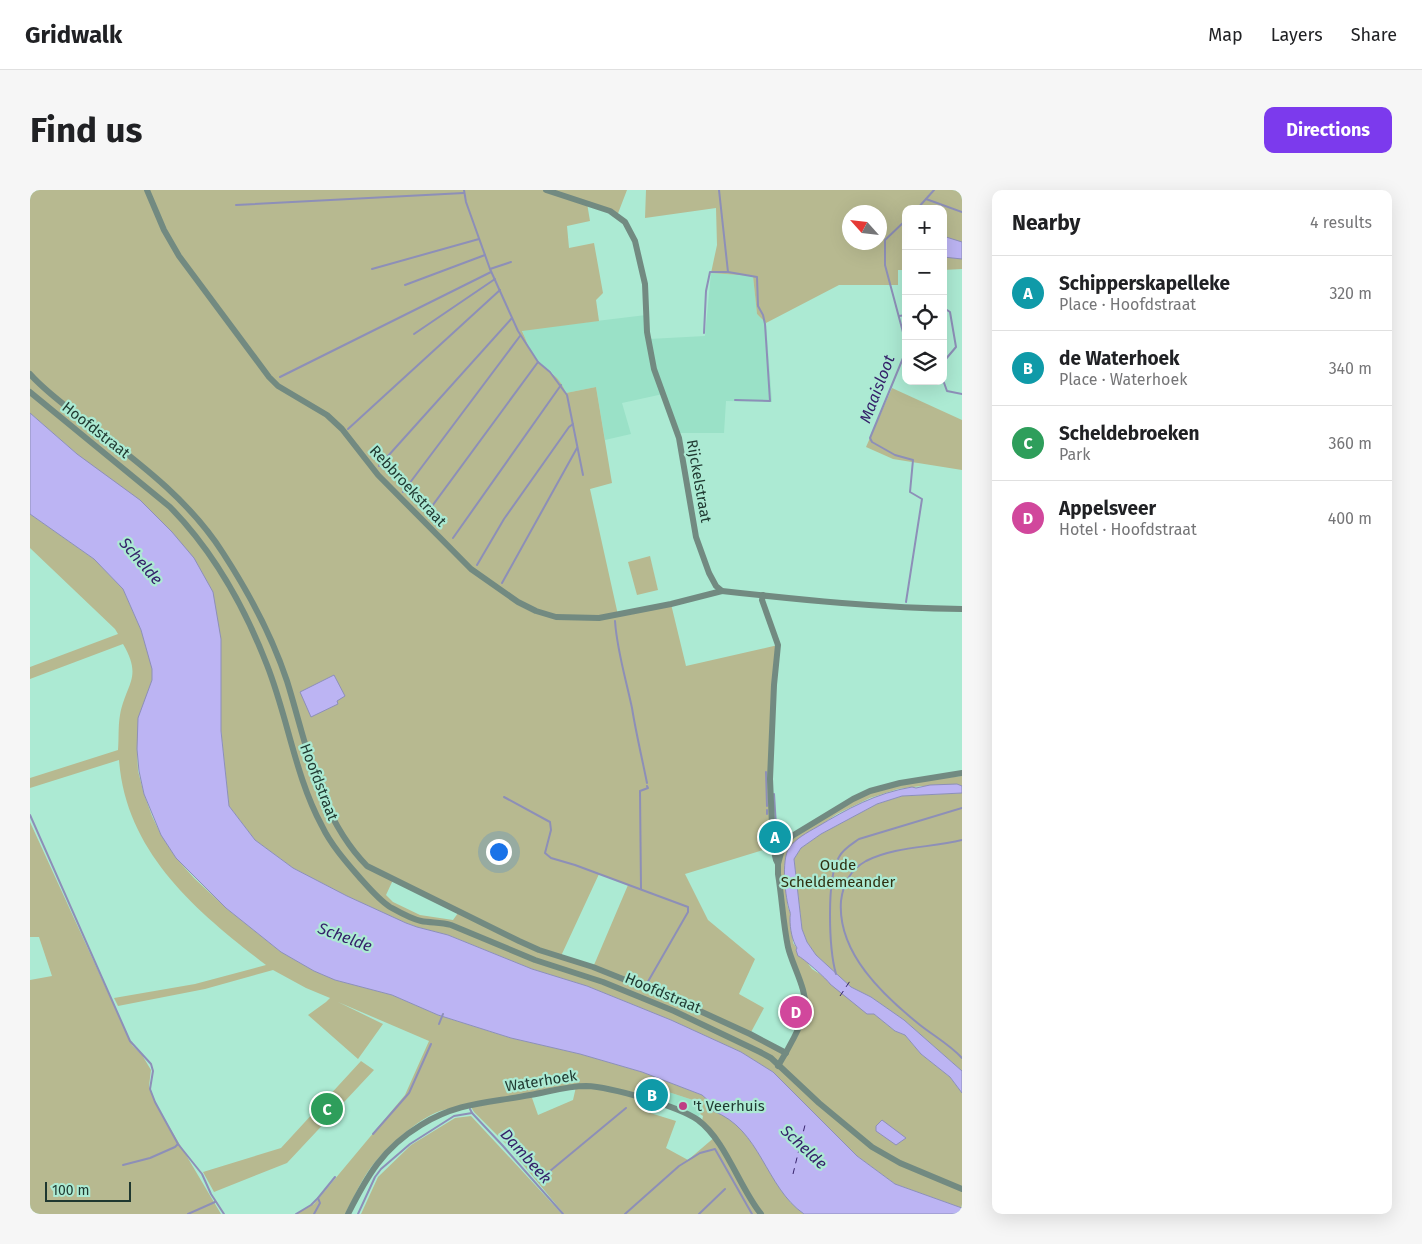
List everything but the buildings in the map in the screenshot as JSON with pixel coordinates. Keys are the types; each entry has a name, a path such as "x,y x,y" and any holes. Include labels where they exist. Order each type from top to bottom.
{"street":[{"name":"Rebbroekstraat","path":"148,190 164,230 179,256 269,377 278,386 326,415 342,429 378,475 471,570 536,611 556,617 580,618 618,615 722,591"},
{"name":"Rijckelstraat","path":"546,190 610,211 625,222 635,241 645,284 647,332 654,369 679,438 696,537 709,573 716,586 722,591"},
{"name":"Hoofdstraat","path":"30,374 49,393 123,450 179,498 195,514 223,552 257,611 279,661 310,762 328,810 334,822 367,866 519,942 593,967 678,1002 750,1034 786,1053"},
{"name":"Hoofdstraat","path":"30,392 170,508 185,522 212,559 246,617 267,665 298,766 323,829 350,866 390,907 418,920 443,923 535,960 590,976 674,1011 760,1052 770,1058 844,1125 872,1147 900,1163 962,1189"},
{"path":"722,591 918,608 962,608"},
{"path":"763,595 762,600 778,645 774,685 770,779 773,842 778,864 786,937 805,1005 803,1016 778,1066"},
{"path":"778,864 785,844 799,831 870,791 917,779 962,774"},
{"path":"773,842 785,844"},
{"name":"Waterhoek","path":"348,1214 370,1173 380,1159 420,1126 445,1112 471,1104 587,1086 642,1098 680,1110 698,1120 713,1136 761,1214"}],"shaded area":[{"path":"711,273 753,276 757,314 766,323 772,402 726,401 724,433 677,433 663,394 622,403 631,434 605,440 596,387 566,393 551,371 539,363 531,353 522,330 646,315 649,339 705,336"},
{"path":"644,1084 699,1102 703,1107 700,1114 698,1117 633,1096 635,1090"}],"green space":[{"path":"30,190 627,190 617,216 587,203 590,221 567,226 569,248 594,243 603,293 596,300 599,321 522,331 533,356 557,379 566,393 596,387 612,483 590,489 618,615 671,604 686,666 778,645 773,730 773,847 685,874 708,920 755,959 739,994 764,1008 750,1034 786,1053 806,1010 791,958 778,874 785,844 853,799 900,783 962,776 962,786 921,786 898,789 870,798 837,814 789,848 785,862 786,894 791,914 793,943 812,969 895,1031 905,1035 921,1054 950,1077 962,1093 962,1208 895,1184 857,1156 773,1072 741,1052 671,1020 587,986 532,969 448,935 406,923 347,896 293,868 255,840 229,806 221,731 212,591 193,558 172,532 30,413","holes":["599,874 628,885 594,965 561,956","393,880 458,913 453,920 420,915 393,902 386,895"]},
{"path":"646,190 962,190 962,269 947,270 947,205 902,205 902,270 898,270 898,285 839,285 766,323 757,314 753,276 711,273 717,245 716,208 645,218"},
{"path":"892,388 962,420 962,470 893,459 866,447"},
{"path":"30,514 94,559 123,589 141,630 152,669 152,680 137,749 138,771 144,794 161,835 176,858 226,908 281,952 314,971 335,980 392,995 438,1015 511,1038 580,1054 642,1072 702,1095 710,1102 713,1111 729,1119 742,1131 753,1144 780,1189 791,1203 804,1214 564,1214 505,1143 471,1107 440,1111 421,1121 401,1136 369,1170 345,1214 296,1214 314,1204 405,1095 429,1041 338,1002 383,1024 358,1059 308,1015 330,998 306,988 273,970 205,989 118,1006 114,998 195,984 266,965 215,924 191,901 169,878 150,852 135,824 124,793 119,760 30,788 30,778 118,750 120,715 131,680 132,665 123,644 30,679 30,667 118,634 30,548","holes":["644,1084 699,1102 703,1107 700,1114 703,1116 702,1121 716,1136 688,1160 666,1148 676,1121 647,1112 650,1101 633,1096 635,1090 640,1090","576,1087 573,1100 538,1115 531,1095"]},
{"path":"650,556 658,590 637,595 628,562"},
{"name":"Oude Scheldemeander","path":"962,793 962,1071 904,1020 871,997 851,987 816,955 807,942 802,929 794,859 801,848 821,834 877,804 902,796"},
{"path":"30,822 132,1045 142,1055 151,1070 149,1086 157,1106 221,1214 30,1214 30,980 52,976 39,937 30,937"},
{"path":"361,1061 374,1070 287,1163 214,1192 203,1172 281,1148"},
{"path":"471,1116 562,1214 361,1214 378,1177 411,1145 455,1118"}],"water":[{"path":"947,237 962,242 962,259 947,257"},
{"name":"Schelde","path":"30,413 77,454 140,500 172,532 194,558 213,592 221,639 221,731 229,806 255,840 293,868 347,896 406,923 448,935 532,969 587,986 671,1020 741,1052 773,1072 857,1156 895,1184 962,1208 962,1214 804,1214 791,1203 780,1189 753,1144 742,1131 729,1119 713,1111 710,1102 702,1095 642,1072 580,1054 511,1038 438,1015 392,995 335,980 314,971 281,952 226,908 176,858 161,835 144,794 137,749 138,718 152,680 152,669 141,630 123,589 94,559 30,514"},
{"path":"334,675 345,696 337,701 338,704 311,717 300,692"},
{"path":"957,784 962,786 962,793 902,796 877,804 821,834 801,848 794,859 802,929 807,942 816,955 851,987 871,997 904,1020 962,1071 962,1093 950,1077 921,1054 905,1035 895,1031 874,1014 867,1014 798,956 791,930 784,870 789,848 798,839 862,802 886,793 912,787"},
{"path":"882,1120 906,1138 896,1145 876,1131 876,1126"}],"waterway":[{"path":"464,190 466,202 490,269 518,331 538,362 550,372 567,395 583,475"},
{"path":"704,333 706,291 710,272 728,272 719,190"},
{"name":"Maaisloot","path":"921,205 934,190"},
{"path":"236,205 464,193"},
{"path":"926,199 962,212"},
{"name":"Maaisloot","path":"902,224 885,240 885,265 904,336 903,358 870,438 872,442 895,455 913,460 910,492 922,499 906,602"},
{"path":"372,269 479,239"},
{"path":"405,285 485,255"},
{"path":"490,269 511,262"},
{"path":"280,377 491,272"},
{"path":"728,272 757,277 758,306 765,324 770,401 735,400"},
{"path":"414,334 495,279"},
{"path":"348,429 500,290"},
{"path":"947,310 950,312 956,347 947,358"},
{"path":"379,466 512,318"},
{"path":"403,492 520,336"},
{"path":"427,513 538,362"},
{"path":"453,538 561,385"},
{"path":"945,385 947,391 962,394"},
{"path":"477,565 504,519 573,424"},
{"path":"502,583 577,448"},
{"path":"615,621 647,783"},
{"path":"766,772 767,806"},
{"path":"641,889 640,791 648,788 647,786"},
{"path":"774,794 776,826"},
{"path":"504,797 550,822 551,830 545,853 551,858 688,907 688,912 646,985"},
{"path":"836,974 830,932 830,897 835,867 841,854 859,839 962,808"},
{"path":"30,815 130,1041 151,1064 153,1071 150,1089 155,1102 178,1144 202,1174 211,1194 224,1214"},
{"path":"962,840 901,850 866,861 848,878 841,901 842,920 847,938 866,972 892,1001 962,1058"},
{"path":"439,1024 443,1014"},
{"path":"373,1134 409,1093 431,1044"},
{"path":"544,1176 626,1108"},
{"name":"Dambeek","path":"470,1109 563,1214"},
{"path":"358,1214 375,1177 381,1169 410,1144 454,1116 472,1113"},
{"path":"123,1165 150,1158 178,1144"},
{"path":"625,1214 679,1166 700,1153 715,1149 752,1214"},
{"path":"314,1214 320,1203 318,1198 335,1177"},
{"path":"699,1214 725,1189"},
{"path":"296,1214 311,1205 318,1198"},
{"path":"188,1214 215,1202"}],"ferry route":[{"path":"840,996 850,981"},
{"path":"793,1174 805,1125"}],"place":[{"name":"Schipperskapelleke","path":"775,837"},
{"name":"Appelsveer","path":"796,1012"},
{"name":"de Waterhoek","path":"652,1095"},
{"name":"'t Veerhuis","path":"683,1106"},
{"name":"Scheldebroeken","path":"327,1109"}]}
